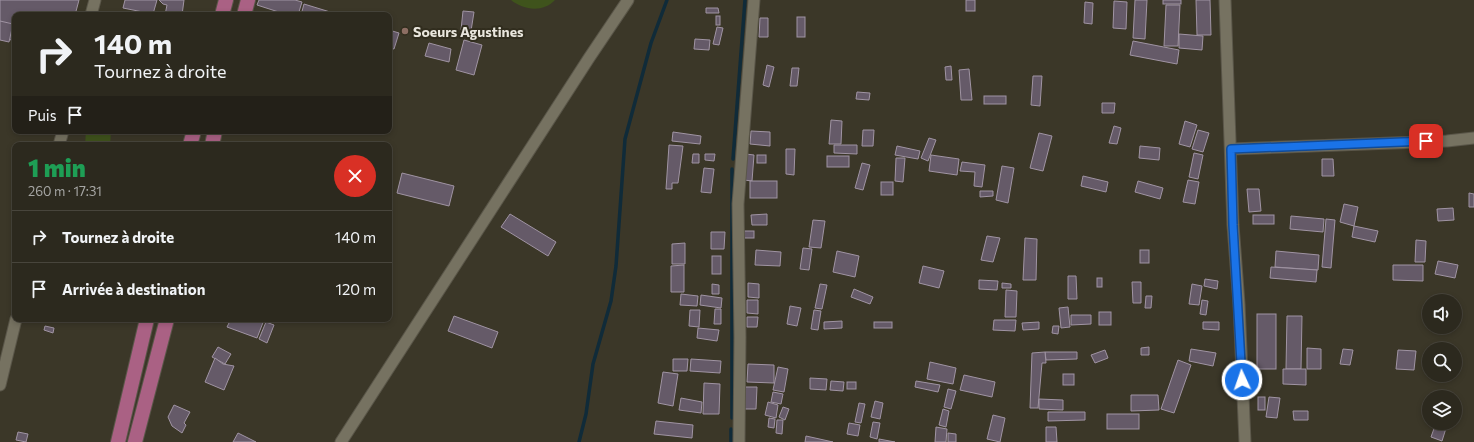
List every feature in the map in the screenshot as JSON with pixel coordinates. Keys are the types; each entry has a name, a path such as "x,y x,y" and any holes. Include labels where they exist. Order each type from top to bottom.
{"main road":[{"path":"223,12 226,0"},
{"path":"245,12 248,0"},
{"path":"118,442 146,322"},
{"path":"135,442 166,322"}],"street":[{"path":"92,12 95,0"},
{"path":"342,442 580,71 628,0"},
{"path":"740,442 738,204 754,0"},
{"path":"1225,0 1233,225 1245,442"},
{"path":"1231,149 1447,141 1474,138"},
{"path":"0,385 15,322"}],"green space":[{"path":"511,0 555,0 545,7 533,9 521,6"},
{"path":"86,134 111,134 110,142 85,142"}],"building":[{"path":"0,0 79,0 76,12 12,12 12,40 0,37"},
{"path":"125,0 157,0 154,12 143,12 123,8"},
{"path":"159,0 184,0 182,12 166,12 167,5 163,4"},
{"path":"259,0 295,0 302,2 299,12 279,12 257,5"},
{"path":"966,0 975,0 975,11 966,11"},
{"path":"1135,0 1147,0 1145,39 1133,38"},
{"path":"1163,0 1181,0 1181,4 1163,4"},
{"path":"1196,0 1210,0 1211,35 1197,35"},
{"path":"1114,1 1127,2 1126,29 1113,28"},
{"path":"1085,2 1093,3 1092,24 1084,23"},
{"path":"304,4 330,12 302,12"},
{"path":"1166,5 1180,5 1178,46 1164,46"},
{"path":"706,8 718,8 719,13 706,13"},
{"path":"463,11 474,12 471,31 461,30"},
{"path":"716,16 720,16 720,25 716,25"},
{"path":"797,17 805,17 805,37 797,37"},
{"path":"760,18 768,18 768,37 759,37"},
{"path":"0,21 12,24 9,42 0,40"},
{"path":"717,27 723,28 719,45 713,44"},
{"path":"392,31 399,33 394,49 392,49"},
{"path":"1179,34 1203,36 1202,50 1179,48"},
{"path":"695,39 710,40 709,50 694,49"},
{"path":"464,40 482,45 474,75 456,70"},
{"path":"1133,41 1179,50 1177,64 1130,55"},
{"path":"429,43 451,49 449,62 425,56"},
{"path":"767,65 774,67 769,87 763,85"},
{"path":"951,66 952,80 946,80 945,67"},
{"path":"792,68 799,68 797,86 790,86"},
{"path":"969,69 972,100 961,100 959,70"},
{"path":"1033,76 1042,76 1040,106 1031,105"},
{"path":"857,92 870,93 869,100 856,99"},
{"path":"984,96 1006,96 1006,104 984,104"},
{"path":"1102,103 1115,103 1114,113 1102,113"},
{"path":"831,120 842,121 841,144 829,144"},
{"path":"1185,121 1197,125 1190,147 1179,144"},
{"path":"1114,126 1121,128 1117,144 1109,143"},
{"path":"863,130 874,130 873,146 862,146"},
{"path":"1198,130 1209,133 1203,152 1192,149"},
{"path":"751,131 770,132 770,146 750,144"},
{"path":"673,132 701,136 700,144 672,141"},
{"path":"1039,133 1052,136 1043,171 1030,168"},
{"path":"929,138 936,140 928,161 921,158"},
{"path":"669,145 683,146 678,183 672,183 672,189 666,189"},
{"path":"834,145 857,145 857,154 834,153"},
{"path":"897,146 920,151 918,159 895,155"},
{"path":"1140,146 1160,148 1159,160 1139,158"},
{"path":"786,149 795,149 794,175 786,174"},
{"path":"1194,153 1203,155 1198,179 1189,177"},
{"path":"693,154 699,154 699,163 692,163"},
{"path":"705,154 715,154 714,161 705,160"},
{"path":"746,154 754,155 752,181 744,180"},
{"path":"757,155 766,155 766,163 757,163"},
{"path":"931,155 959,159 957,175 929,171"},
{"path":"827,156 849,156 849,167 827,167"},
{"path":"896,158 905,158 903,182 895,181"},
{"path":"1322,159 1333,159 1334,176 1322,176"},
{"path":"962,162 985,165 982,187 974,186 975,172 960,171"},
{"path":"862,163 870,165 863,190 855,188"},
{"path":"1002,166 1014,168 1008,203 996,200"},
{"path":"704,168 714,169 711,193 701,192"},
{"path":"402,173 454,186 449,206 397,193"},
{"path":"1083,176 1108,182 1106,192 1081,186"},
{"path":"1188,180 1199,182 1195,204 1183,202"},
{"path":"750,181 777,181 777,198 750,198"},
{"path":"1138,181 1163,188 1160,199 1135,192"},
{"path":"881,182 893,182 893,195 881,195"},
{"path":"1247,189 1259,189 1261,211 1249,212"},
{"path":"980,191 993,191 993,196 980,197"},
{"path":"1469,193 1474,194 1474,207 1469,207"},
{"path":"1344,204 1358,207 1354,226 1340,222"},
{"path":"1453,208 1454,220 1438,221 1437,209"},
{"path":"510,214 556,242 548,256 501,227"},
{"path":"767,214 767,225 752,225 751,215"},
{"path":"1253,215 1274,215 1274,224 1253,224"},
{"path":"1291,216 1324,219 1323,232 1290,229"},
{"path":"1326,219 1335,220 1331,268 1322,267"},
{"path":"813,220 825,221 821,248 809,247"},
{"path":"1354,226 1378,231 1375,242 1352,237"},
{"path":"744,231 754,231 754,238 744,238"},
{"path":"711,232 725,232 724,249 711,249"},
{"path":"987,236 1000,238 993,262 981,260"},
{"path":"1025,238 1037,239 1036,280 1023,280"},
{"path":"1416,240 1426,241 1425,262 1415,262"},
{"path":"685,243 685,264 672,264 672,244"},
{"path":"803,248 812,249 809,270 800,269"},
{"path":"756,250 781,252 780,266 755,265"},
{"path":"1140,250 1149,250 1149,263 1140,263"},
{"path":"837,251 859,256 855,277 833,272"},
{"path":"1276,251 1319,255 1318,270 1275,267"},
{"path":"712,256 721,256 721,274 712,274"},
{"path":"1438,261 1458,265 1455,278 1435,274"},
{"path":"684,265 684,292 671,292 671,266"},
{"path":"1393,265 1423,265 1423,281 1393,280"},
{"path":"923,266 944,271 939,288 919,283"},
{"path":"1271,267 1317,270 1316,282 1270,278"},
{"path":"1068,276 1076,276 1077,299 1068,299"},
{"path":"1097,278 1102,278 1102,287 1097,287"},
{"path":"1205,279 1218,281 1217,289 1204,286"},
{"path":"979,280 998,281 997,290 979,289"},
{"path":"1132,282 1141,282 1141,303 1133,303"},
{"path":"748,283 759,284 759,298 748,297"},
{"path":"1002,283 1011,284 1011,288 1002,288"},
{"path":"712,284 719,285 719,294 712,294"},
{"path":"820,284 827,285 822,309 815,308"},
{"path":"1192,284 1202,286 1199,305 1189,304"},
{"path":"854,289 873,297 870,304 851,297"},
{"path":"1006,290 1017,291 1016,317 1005,317"},
{"path":"681,294 698,296 697,306 680,305"},
{"path":"701,295 722,298 721,308 700,305"},
{"path":"1146,296 1152,296 1151,308 1145,308"},
{"path":"747,300 758,300 758,314 747,313"},
{"path":"1202,300 1208,301 1206,315 1200,314"},
{"path":"790,306 801,308 797,326 787,324"},
{"path":"1068,307 1070,327 1061,328 1059,308"},
{"path":"715,309 721,309 721,324 714,324"},
{"path":"690,310 700,310 699,327 689,326"},
{"path":"814,310 821,311 818,330 811,329"},
{"path":"1099,312 1111,312 1111,325 1099,325"},
{"path":"1257,314 1276,314 1276,369 1257,369"},
{"path":"1071,315 1091,315 1091,324 1071,325"},
{"path":"454,316 498,332 492,348 448,331"},
{"path":"1287,316 1302,316 1301,369 1286,369"},
{"path":"747,317 758,317 757,327 747,327"},
{"path":"994,320 1016,320 1015,331 993,330"},
{"path":"842,321 842,328 824,329 824,322"},
{"path":"230,322 263,322 257,338 227,327"},
{"path":"266,322 274,325 267,343 259,339"},
{"path":"874,322 892,322 892,328 874,328"},
{"path":"1039,322 1039,329 1023,330 1022,323"},
{"path":"1203,322 1219,322 1219,330 1203,329"},
{"path":"45,326 54,328 53,333 44,330"},
{"path":"1053,326 1059,326 1058,334 1052,333"},
{"path":"698,328 719,330 717,341 697,338"},
{"path":"218,347 231,354 225,364 212,357"},
{"path":"1149,347 1149,355 1141,355 1141,348"},
{"path":"1307,348 1321,349 1321,369 1307,369"},
{"path":"1191,349 1216,353 1213,366 1189,361"},
{"path":"1343,349 1353,350 1350,365 1340,364"},
{"path":"1105,350 1108,358 1095,363 1091,355"},
{"path":"1398,350 1416,351 1414,370 1396,369"},
{"path":"1045,352 1077,352 1077,359 1046,360"},
{"path":"1045,352 1046,363 1042,363 1038,408 1030,408 1032,353"},
{"path":"215,358 223,364 234,366 224,390 205,382"},
{"path":"673,359 688,359 687,371 673,371"},
{"path":"691,359 721,361 720,373 690,371"},
{"path":"1178,360 1191,365 1174,413 1161,409"},
{"path":"930,362 956,368 953,384 927,379"},
{"path":"748,364 774,365 774,383 747,382"},
{"path":"778,367 788,369 784,392 773,390"},
{"path":"1283,369 1306,369 1306,385 1283,384"},
{"path":"663,372 678,374 673,406 658,403"},
{"path":"1063,374 1074,374 1074,385 1063,385"},
{"path":"964,375 995,382 992,397 960,390"},
{"path":"810,378 827,379 826,390 810,389"},
{"path":"831,381 844,382 843,391 830,390"},
{"path":"916,381 940,385 938,392 915,387"},
{"path":"847,382 856,382 856,389 847,389"},
{"path":"704,383 720,384 719,414 703,414"},
{"path":"744,387 757,387 756,409 744,409"},
{"path":"948,389 956,391 951,409 944,407"},
{"path":"773,392 783,394 781,404 771,402"},
{"path":"1131,395 1158,395 1159,410 1131,411"},
{"path":"1258,397 1265,397 1265,410 1258,410"},
{"path":"1269,397 1280,398 1277,418 1266,417"},
{"path":"681,398 702,402 701,413 679,410"},
{"path":"1039,399 1063,400 1063,410 1039,409"},
{"path":"875,401 883,403 880,419 871,417"},
{"path":"768,402 778,405 776,418 765,415"},
{"path":"859,403 865,404 861,423 855,422"},
{"path":"174,405 190,412 184,423 186,425 182,433 172,426 168,417"},
{"path":"783,407 789,409 785,420 779,417"},
{"path":"943,409 949,411 946,427 939,425"},
{"path":"1293,411 1308,411 1308,420 1294,420"},
{"path":"1048,412 1085,412 1085,420 1048,421"},
{"path":"1107,414 1139,414 1139,429 1107,429"},
{"path":"993,415 1005,418 1000,442 987,439"},
{"path":"769,418 775,419 774,428 768,427"},
{"path":"777,420 783,420 782,434 776,433"},
{"path":"656,421 693,425 692,438 654,434"},
{"path":"873,422 880,423 877,439 870,437"},
{"path":"849,423 860,425 858,436 847,434"},
{"path":"936,427 947,429 946,442 935,442"},
{"path":"1046,427 1056,427 1057,442 1046,442"},
{"path":"1434,430 1445,430 1442,441 1431,437"},
{"path":"18,432 28,434 26,442 16,440"},
{"path":"238,433 256,442 233,442"},
{"path":"948,433 956,434 956,442 948,442"},
{"path":"806,436 833,442 805,442"},
{"path":"879,439 895,442 879,442"}],"waterway":[{"path":"579,442 586,414 593,364 611,301 616,266 625,139 651,43 667,0"},
{"path":"733,159 745,0"},
{"path":"732,169 732,418"},
{"path":"731,429 731,442"}],"place":[{"name":"Soeurs Agustines","path":"405,31"}],"route":[{"path":"1242,380 1239,304 1233,225 1231,149 1426,141"}]}
